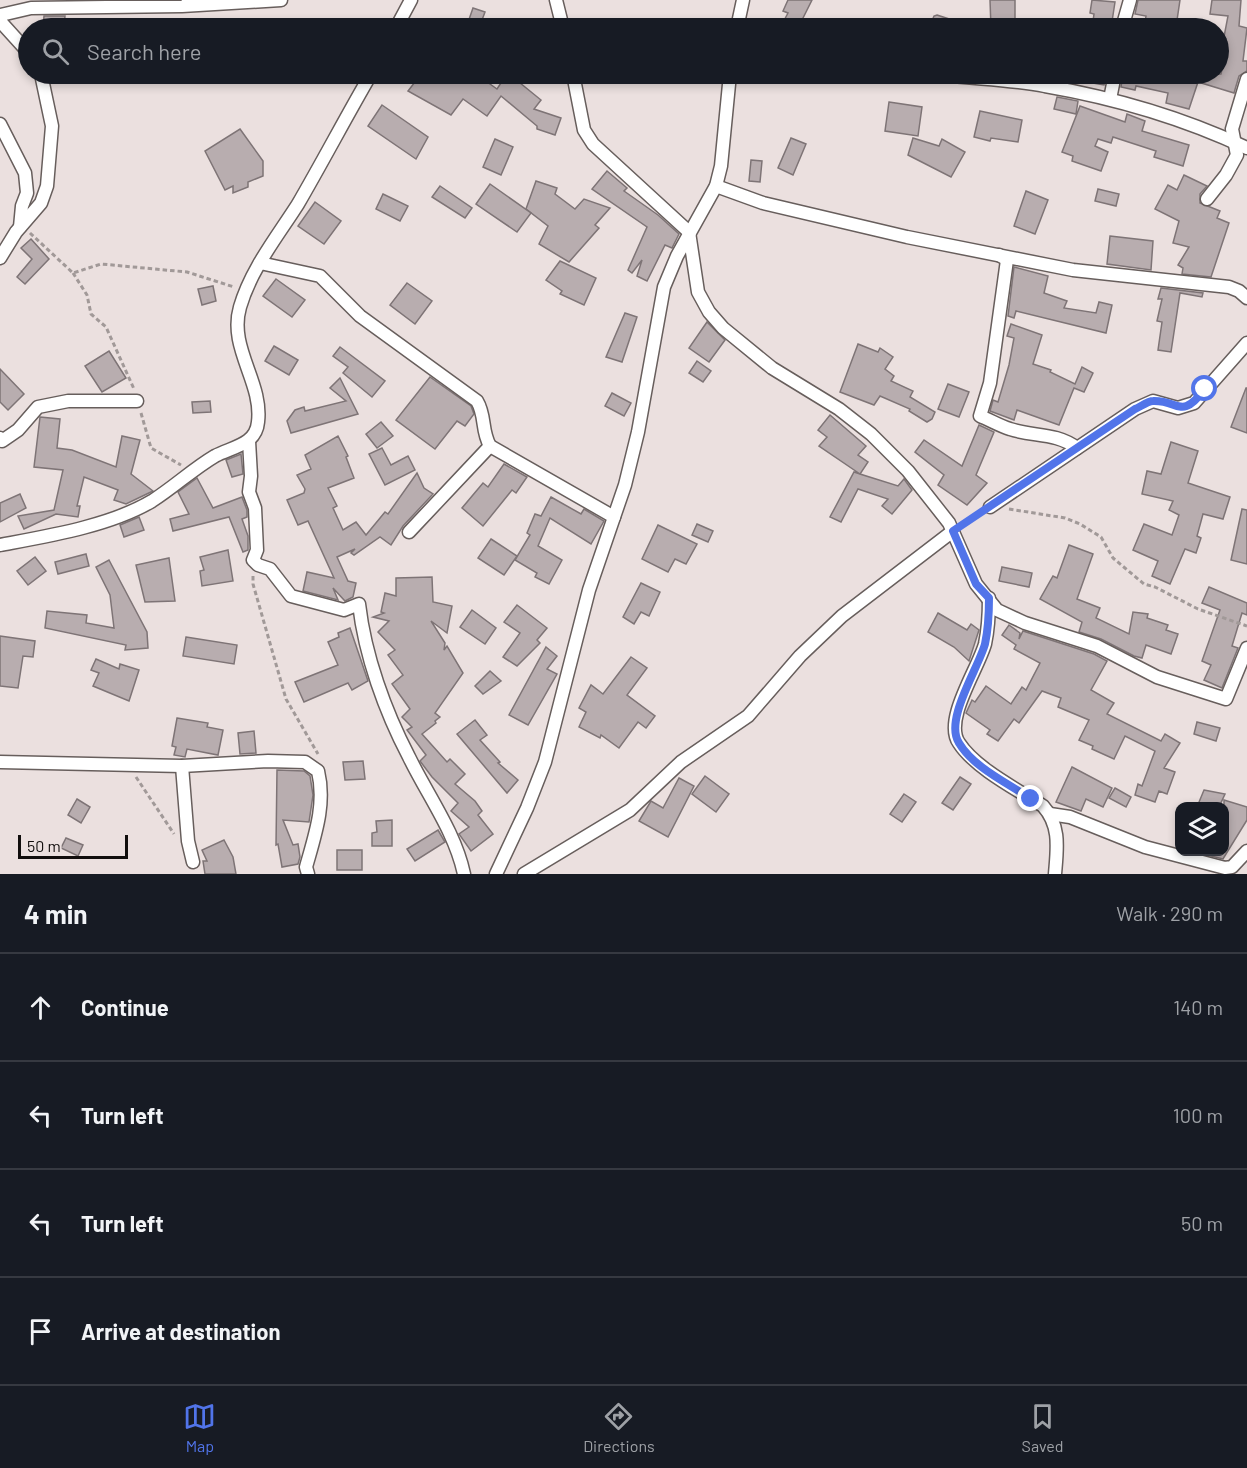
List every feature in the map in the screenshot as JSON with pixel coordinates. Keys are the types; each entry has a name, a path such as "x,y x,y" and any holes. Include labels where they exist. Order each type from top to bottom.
{"street":[{"path":"18,41 0,22 1,15 31,8 281,0"},
{"path":"401,18 411,0"},
{"path":"556,0 560,18"},
{"path":"739,18 743,0"},
{"path":"1125,18 1130,0"},
{"path":"1242,146 1232,129 1247,79"},
{"path":"0,258 20,227 41,203 47,186 52,126 43,84"},
{"path":"0,545 46,536 123,514 152,501 216,456 249,441 256,432 259,420 257,401 241,353 237,324 247,292 260,263 322,164 366,84"},
{"path":"575,84 584,130 593,144 689,232 698,292 709,312 723,328 772,368 839,409 871,434 908,471 953,531 976,584 997,610 1025,623 1097,646 1157,676 1226,699 1247,648"},
{"path":"496,874 527,808 544,762 589,590 614,517 638,432 664,287 689,232 716,186 721,166 729,84"},
{"path":"1033,84 1110,99 1160,113 1242,146"},
{"path":"1110,99 1113,84"},
{"path":"0,124 25,173 27,193 22,206 20,227"},
{"path":"1207,199 1226,175 1242,146"},
{"path":"716,186 763,203 908,237 1073,270 1229,287 1239,291 1247,298"},
{"path":"999,255 1007,260 990,383 980,416 1011,429 1065,439 1077,448"},
{"path":"260,263 320,276 360,316 465,390 477,401 483,411 483,433 490,446 614,517"},
{"path":"990,507 1135,409 1152,401 1178,408 1194,403 1244,350 1247,343"},
{"path":"0,438 2,441 18,430 38,407 68,401 137,401"},
{"path":"249,441 252,476 249,492 255,508 257,550 254,563 270,569 291,596 344,610 359,604 367,647 387,707 408,756 452,839 464,874"},
{"path":"409,532 490,446"},
{"path":"524,874 630,810 681,762 748,716 800,656 842,616 953,531"},
{"path":"989,598 985,644 959,707 954,727 956,737 974,760 1043,806 1050,814 1057,836 1055,874"},
{"path":"0,762 89,765 128,763 182,766 268,761 305,762 314,766 321,783 321,806 306,867 308,874"},
{"path":"182,766 188,841 193,862"},
{"path":"1050,814 1070,817 1145,847 1225,868 1232,867 1247,851"}],"path":[{"path":"20,227 31,234 73,273 87,295 92,314 106,327 132,382 151,448 192,471"},
{"path":"73,273 101,264 187,272 247,292"},
{"path":"953,531 990,507 1065,518 1101,537 1113,558 1144,584 1155,587 1198,609 1247,626"},
{"path":"254,563 253,584 286,699 320,758 314,766"},
{"path":"128,763 178,839"}],"building":[{"path":"788,0 812,0 803,18 785,18 788,13 783,11"},
{"path":"990,0 1015,0 1015,18 991,18"},
{"path":"1092,0 1115,2 1113,18 1093,18 1094,14 1090,13"},
{"path":"1138,0 1180,0 1177,18 1146,18 1146,16 1135,14"},
{"path":"1212,0 1241,0 1239,26 1247,28 1243,61 1247,61 1247,71 1239,76 1234,93 1205,84 1229,84 1229,18 1210,14"},
{"path":"473,8 485,12 483,18 470,18"},
{"path":"44,16 65,16 65,18 44,18"},
{"path":"413,84 490,84 497,89 500,84 521,84 541,100 534,109 561,118 555,135 537,129 537,126 501,96 487,116 463,99 451,115 408,91"},
{"path":"1121,84 1197,84 1189,109 1166,103 1168,93 1136,86 1135,90 1121,87"},
{"path":"1057,97 1078,101 1076,114 1054,109"},
{"path":"889,102 922,107 918,136 885,131"},
{"path":"382,105 428,137 416,159 368,126"},
{"path":"1080,106 1125,122 1127,114 1145,121 1142,131 1189,145 1183,166 1154,157 1156,151 1113,137 1111,143 1098,139 1095,146 1108,152 1101,171 1072,161 1073,156 1062,152"},
{"path":"980,111 1022,120 1018,142 991,138 990,141 974,137"},
{"path":"240,129 263,161 263,176 248,182 248,187 233,193 233,186 225,190 205,151"},
{"path":"791,138 806,144 793,175 778,168"},
{"path":"913,138 939,146 942,139 965,152 951,177 908,155"},
{"path":"495,139 513,147 501,175 483,167"},
{"path":"751,160 762,161 760,182 749,181"},
{"path":"607,171 627,188 624,191 658,215 679,234 672,248 665,245 647,281 637,276 642,260 632,273 628,270 647,227 592,189"},
{"path":"1184,175 1207,186 1200,194 1200,203 1220,211 1217,218 1229,223 1211,277 1182,274 1183,268 1178,265 1189,247 1173,243 1179,221 1155,209 1168,185 1177,190"},
{"path":"536,181 557,188 555,194 575,209 584,199 610,208 595,225 599,228 569,262 539,244 548,226 526,209"},
{"path":"490,184 531,213 517,232 476,204"},
{"path":"440,186 472,208 465,218 432,197"},
{"path":"1098,189 1119,194 1116,206 1095,201"},
{"path":"1026,191 1048,200 1035,234 1014,226"},
{"path":"383,194 408,206 400,221 376,209"},
{"path":"315,202 341,221 324,244 298,226"},
{"path":"1110,236 1153,241 1151,270 1107,264"},
{"path":"31,239 49,259 25,284 17,277 32,259 21,248"},
{"path":"560,261 596,278 584,305 560,294 562,291 546,280"},
{"path":"1014,267 1048,276 1044,293 1067,301 1064,308 1096,313 1099,302 1112,305 1106,333 1016,311 1014,318 1008,316"},
{"path":"276,279 305,300 292,317 263,296"},
{"path":"407,283 432,301 415,324 390,305"},
{"path":"213,286 216,301 202,305 198,289"},
{"path":"1161,288 1203,293 1202,297 1180,293 1171,352 1158,350 1162,322 1157,321 1162,299 1158,299"},
{"path":"625,313 637,317 622,362 606,357"},
{"path":"707,322 725,340 709,362 689,348"},
{"path":"1011,324 1042,335 1033,364 1051,370 1050,372 1075,384 1082,367 1093,373 1084,392 1074,388 1059,425 1017,410 1014,420 990,411 993,400 998,402 1009,365 1014,338 1007,336"},
{"path":"858,344 878,352 880,348 893,357 885,369 894,376 891,381 913,391 910,397 935,412 932,419 927,422 909,411 910,409 880,396 874,405 840,392"},
{"path":"274,346 298,360 289,375 265,361"},
{"path":"340,347 385,381 372,397 343,373 348,367 333,356"},
{"path":"109,351 126,378 102,392 85,366"},
{"path":"697,361 711,371 703,382 689,373"},
{"path":"0,369 24,394 8,410 0,402"},
{"path":"430,377 471,406 474,414 465,426 457,421 435,449 396,420"},
{"path":"340,378 358,414 291,433 287,421 295,410 304,407 305,411 346,401 330,388"},
{"path":"948,384 969,392 959,417 938,409"},
{"path":"1247,388 1247,433 1231,427"},
{"path":"612,393 631,403 624,416 605,406"},
{"path":"210,401 211,412 193,413 192,402"},
{"path":"830,415 866,446 858,455 868,462 860,474 819,446 827,437 818,430"},
{"path":"40,417 60,419 57,448 72,450 116,467 122,436 140,440 131,474 153,491 126,504 114,500 118,490 84,477 77,506 80,506 78,517 56,514 24,529 18,516 54,510 63,470 34,467"},
{"path":"381,422 393,436 377,448 366,434"},
{"path":"979,425 994,432 976,475 987,483 967,505 938,485 944,475 915,452 924,440 962,466"},
{"path":"338,436 348,456 346,457 354,478 328,488 337,506 333,508 343,530 356,522 366,535 385,512 388,514 417,473 424,488 433,494 403,526 391,545 380,537 354,555 351,553 355,549 337,557 348,581 356,583 353,597 345,601 333,588 338,600 303,591 307,572 334,578 308,521 298,525 287,500 304,493 305,489 297,475 311,469 305,455"},
{"path":"1171,442 1198,451 1188,483 1230,497 1223,519 1203,514 1197,536 1201,538 1196,553 1185,549 1170,584 1152,576 1158,561 1133,550 1144,524 1172,535 1179,515 1169,510 1173,501 1142,494 1147,471 1161,474"},
{"path":"382,448 391,465 408,456 415,470 385,485 369,454"},
{"path":"241,454 243,474 232,477 226,460"},
{"path":"504,464 527,477 516,493 512,490 483,526 462,508 483,483 488,487"},
{"path":"854,472 898,486 904,479 912,490 892,514 882,506 888,499 858,489 841,522 830,517"},
{"path":"197,478 213,508 242,497 247,510 247,517 242,519 248,536 248,550 243,552 229,517 173,531 170,519 189,514 178,492"},
{"path":"20,494 26,508 0,522 0,503"},
{"path":"551,497 581,514 584,509 604,521 591,544 550,518 538,546 562,560 549,584 535,577 537,573 515,560 530,535 527,533 535,514 541,516"},
{"path":"1242,509 1247,510 1247,564 1231,560"},
{"path":"139,517 144,530 124,537 120,525"},
{"path":"697,524 713,531 708,542 692,535"},
{"path":"658,525 697,544 686,564 675,559 668,572 642,559"},
{"path":"491,539 517,556 504,575 478,558"},
{"path":"1069,545 1093,554 1077,599 1100,608 1096,618 1129,634 1133,612 1148,614 1147,618 1168,625 1166,630 1178,634 1171,654 1146,645 1142,658 1134,656 1101,639 1079,632 1082,622 1040,599 1053,576 1057,578"},
{"path":"228,550 233,581 202,586 200,571 204,570 200,557"},
{"path":"86,554 89,566 58,574 55,562"},
{"path":"35,557 46,571 28,585 17,571"},
{"path":"169,558 175,601 145,602 136,565"},
{"path":"109,560 147,632 148,648 125,650 126,645 45,628 47,611 87,615 86,623 114,628 110,595 96,567"},
{"path":"1002,567 1032,573 1029,587 999,581"},
{"path":"432,577 433,602 452,606 447,633 431,621 445,643 444,650 447,646 463,673 435,713 440,717 435,721 436,723 422,734 447,762 450,759 465,774 455,784 475,801 482,811 478,815 493,834 471,851 459,834 469,827 451,811 458,803 432,777 420,761 426,755 407,730 412,727 402,717 410,709 392,684 403,675 388,655 395,650 378,632 389,621 373,617 384,613 381,612 385,593 396,596 396,578"},
{"path":"641,583 660,592 649,616 641,612 634,624 623,617"},
{"path":"1209,587 1247,603 1247,615 1242,613 1232,646 1238,648 1222,688 1204,680 1211,665 1202,661 1220,610 1202,603"},
{"path":"517,605 547,628 537,640 540,643 517,666 503,657 520,633 504,622"},
{"path":"472,610 496,628 485,644 460,627"},
{"path":"938,613 967,630 971,624 979,630 969,661 954,647 928,632"},
{"path":"1009,625 1020,633 1019,639 1023,631 1094,654 1107,661 1091,690 1114,703 1107,714 1161,741 1165,734 1180,743 1164,768 1175,772 1167,794 1159,791 1155,802 1135,795 1138,784 1142,786 1155,751 1125,736 1114,759 1092,749 1093,746 1079,740 1089,720 1058,707 1061,698 1042,691 1019,723 1014,719 998,741 987,734 990,730 966,713 972,700 975,702 986,686 1011,704 1022,687 1026,690 1040,663 1014,649 1016,645 1002,635"},
{"path":"350,628 368,681 352,690 348,683 304,702 295,682 338,665 328,642 339,637 338,633"},
{"path":"0,636 35,641 33,657 23,656 18,688 0,686"},
{"path":"186,637 237,645 234,664 183,656"},
{"path":"546,647 557,656 547,669 557,674 528,725 509,715"},
{"path":"631,657 647,668 627,695 655,716 646,728 638,722 619,748 601,735 600,738 579,727 586,712 579,708 591,685 603,694"},
{"path":"96,659 119,669 120,664 139,670 129,701 93,686 99,673 91,670"},
{"path":"490,671 501,681 483,694 475,686"},
{"path":"177,718 208,723 207,727 223,730 218,755 187,749 185,757 174,755 176,747 172,746"},
{"path":"475,720 487,735 480,740 500,762 498,763 518,780 507,793 457,734"},
{"path":"1197,722 1220,728 1216,741 1194,734"},
{"path":"254,731 256,753 240,754 238,733"},
{"path":"363,761 365,779 345,780 343,762"},
{"path":"1072,767 1112,788 1103,807 1086,799 1081,811 1056,802"},
{"path":"277,770 304,771 310,776 313,795 309,822 283,820 293,845 298,844 300,857 298,864 282,867 278,844 276,845"},
{"path":"705,776 729,794 716,812 692,794"},
{"path":"960,777 971,784 953,810 942,803"},
{"path":"679,778 694,786 668,837 639,821 651,801 663,808"},
{"path":"1115,788 1131,797 1126,807 1109,798"},
{"path":"1204,790 1225,794 1221,802 1199,802"},
{"path":"904,794 916,802 902,822 890,814"},
{"path":"77,799 90,807 81,823 68,815"},
{"path":"1224,800 1247,807 1247,820 1229,849 1229,802 1224,802"},
{"path":"392,820 392,846 372,846 372,833 377,832 376,821"},
{"path":"438,830 445,842 415,861 407,849"},
{"path":"66,838 83,845 78,856 61,848"},
{"path":"224,840 233,857 236,874 205,874 203,861 207,861 202,850"},
{"path":"337,850 362,850 362,870 337,870"}],"route":[{"path":"1031,799 974,760 956,737 954,727 959,707 985,644 989,598 976,584 953,531 1135,409 1152,401 1178,408 1194,403 1205,389"}]}
